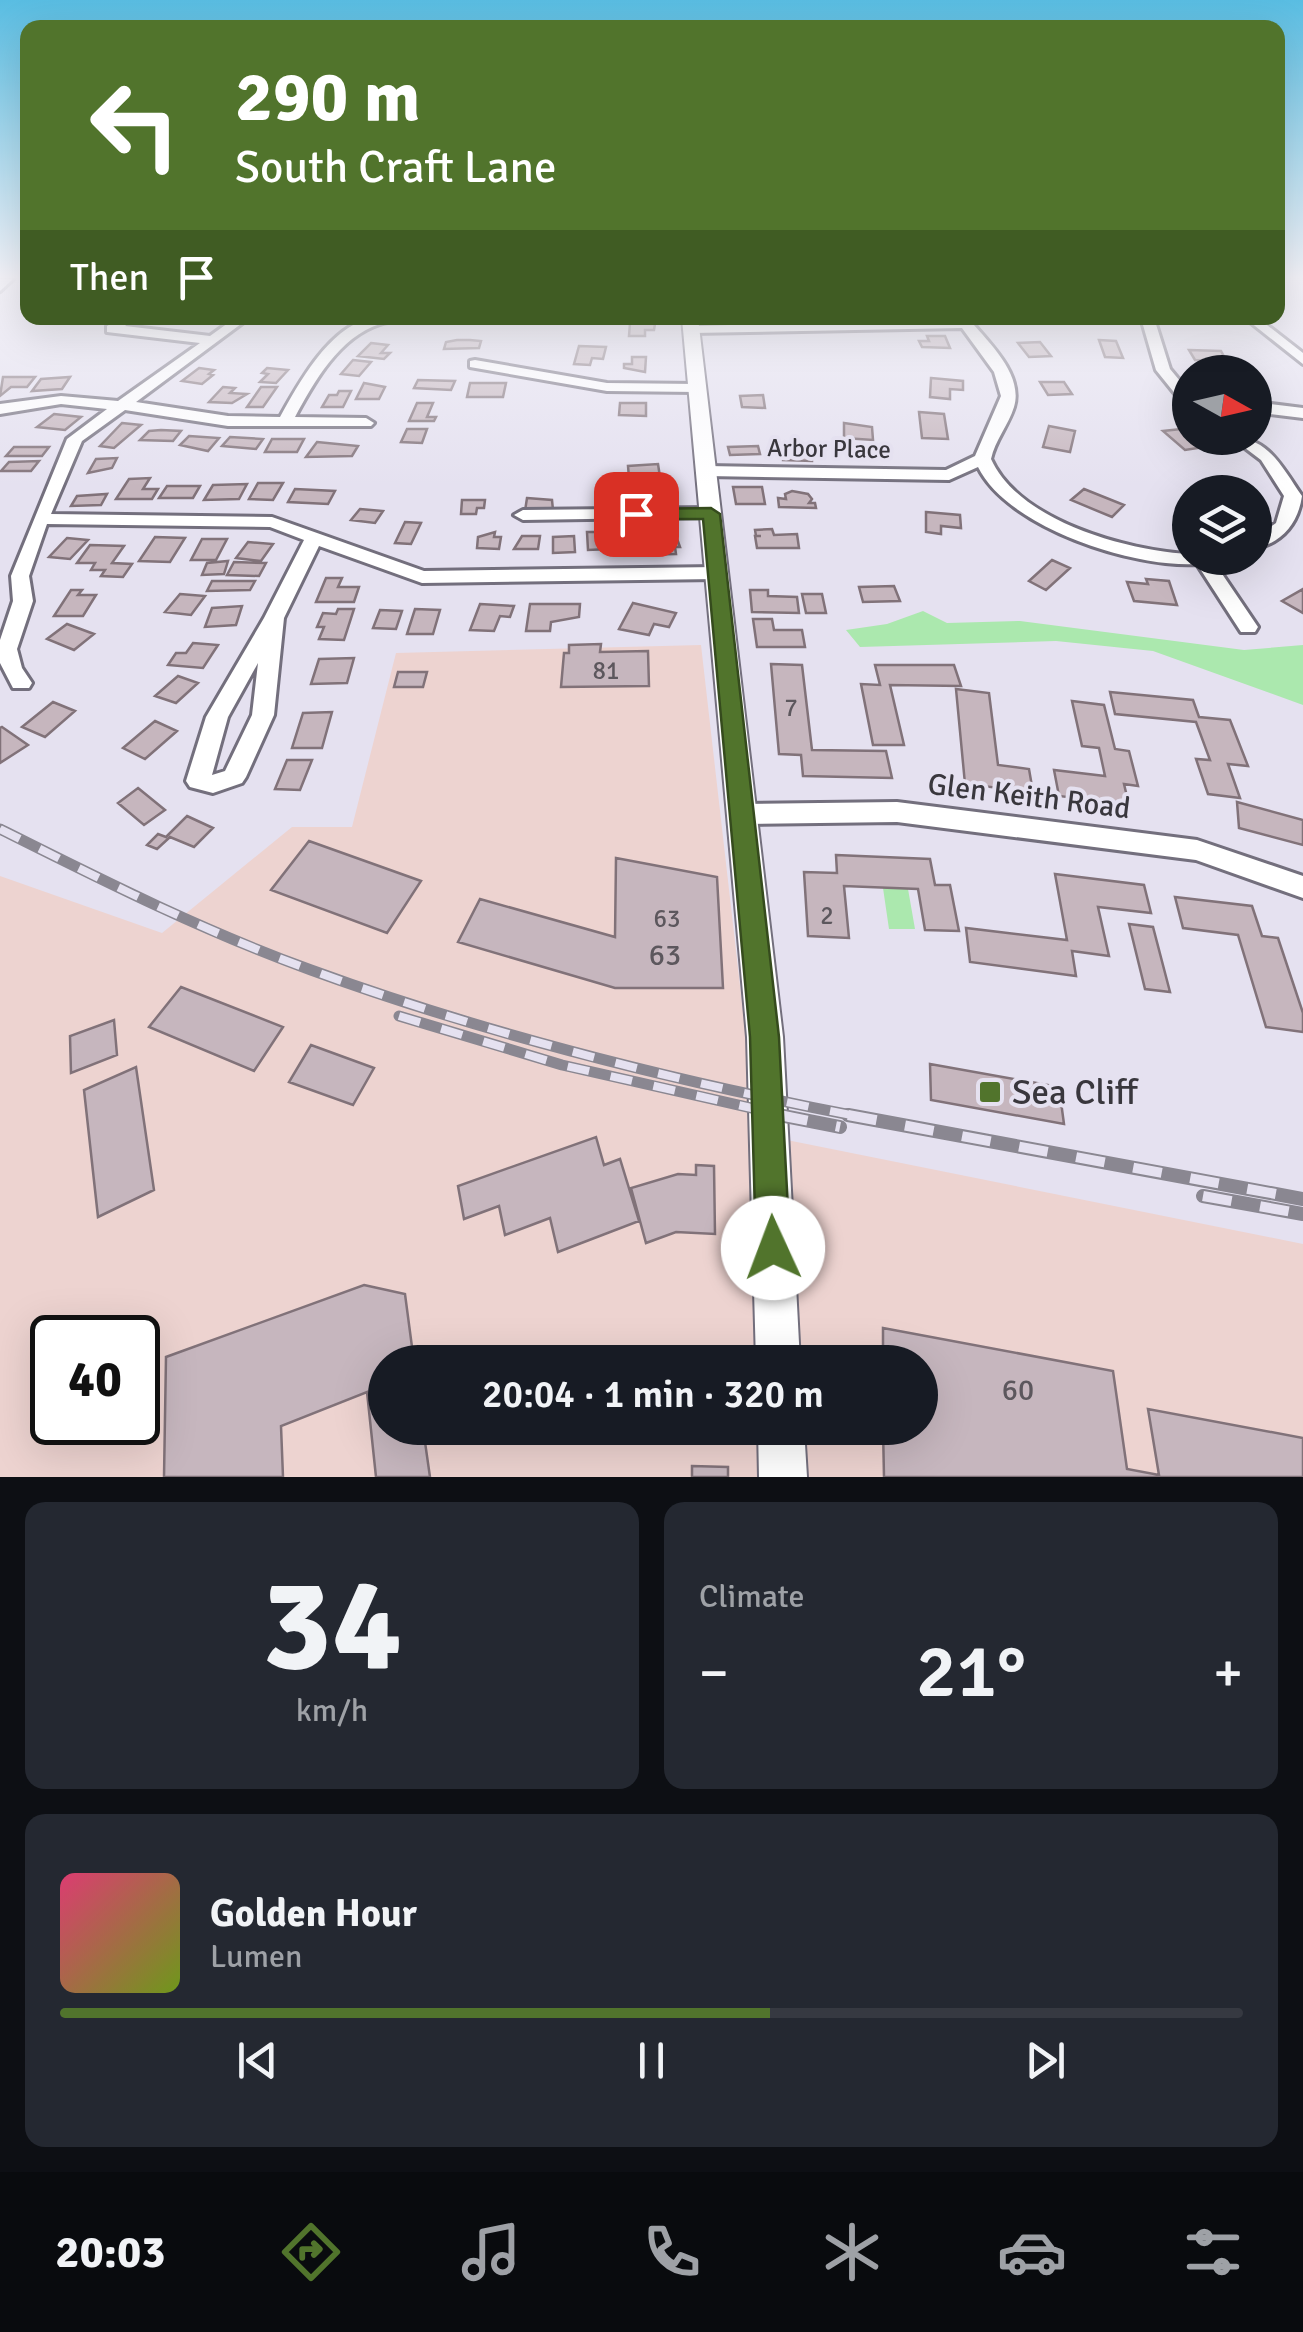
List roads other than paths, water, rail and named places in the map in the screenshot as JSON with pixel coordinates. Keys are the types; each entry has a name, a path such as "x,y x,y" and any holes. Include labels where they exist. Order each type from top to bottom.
{"street":[{"path":"21,683 7,649 22,601 20,576 75,439 201,348"},
{"path":"285,422 308,378 340,348"},
{"path":"693,348 765,1037 777,1345"},
{"path":"982,348 1009,388 1008,402 988,436 983,458 1000,489 1032,512 1093,540 1172,555"},
{"path":"1156,348 1163,370 1172,381"},
{"path":"475,364 607,387 697,388"},
{"path":"0,408 61,400 228,422 366,423"},
{"path":"1272,409 1303,413"},
{"path":"1264,455 1293,496 1287,522 1272,536"},
{"name":"Arbor Place","path":"949,476 983,458"},
{"name":"Arbor Place","path":"707,471 949,476 1000,489"},
{"path":"523,515 711,514"},
{"path":"40,519 272,522 422,577 717,574"},
{"path":"274,618 264,715 234,777 213,784 198,781 217,717 314,538"},
{"path":"1216,575 1248,628"},
{"name":"Glen Keith Road","path":"741,814 897,812 1197,850 1303,887"},
{"path":"782,1445 783,1477"}],"railway":[{"path":"4,831 0,829 192,922 378,994 583,1054 861,1117"},
{"path":"399,1016 562,1065 791,1117"},
{"path":"779,1115 840,1127"},
{"path":"848,1115 1303,1199"},
{"path":"1203,1196 1303,1214"}],"place":[{"name":"Sea Cliff","path":"990,1092"}]}
